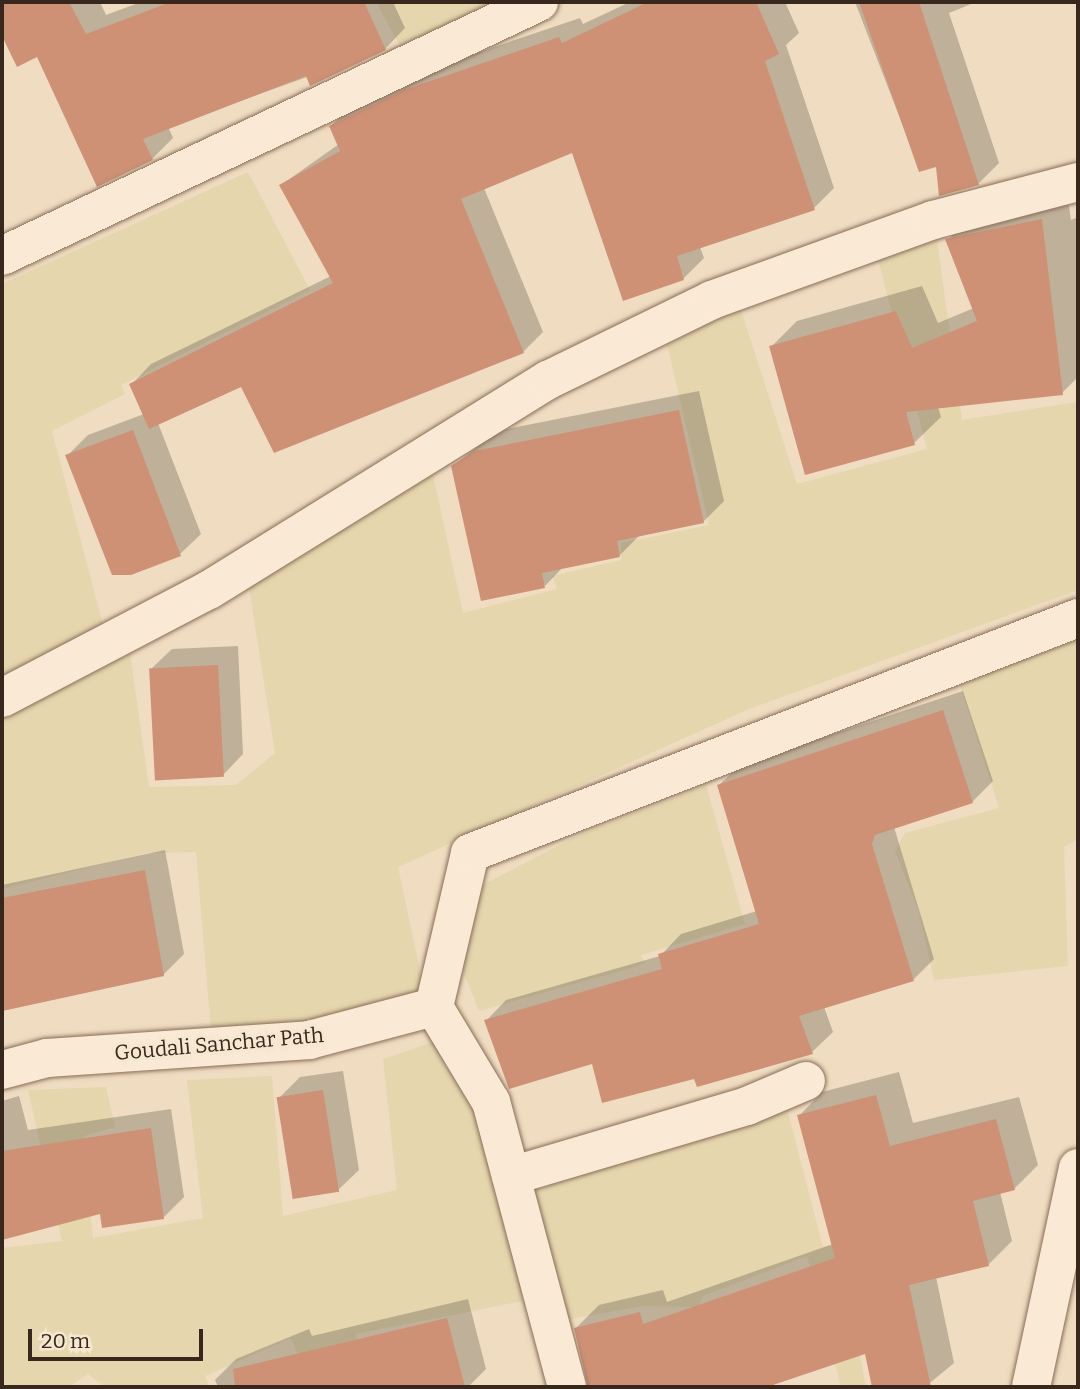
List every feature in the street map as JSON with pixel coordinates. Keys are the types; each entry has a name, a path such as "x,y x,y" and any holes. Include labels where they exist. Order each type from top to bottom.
{"street":[{"path":"2,256 539,2"},
{"path":"2,698 209,590 548,380 712,300 933,220 1078,183"},
{"path":"567,1387 491,1102 435,1007 470,853 1078,618"},
{"name":"Goudali Sanchar Path","path":"2,1070 47,1058 309,1040 435,1007"},
{"path":"511,1176 747,1106 806,1081"},
{"path":"1031,1387 1078,1168"}],"shaded area":[{"path":"376,2 485,2 488,6 403,52"},
{"path":"248,172 310,290 121,385 125,394 52,431 103,625 2,679 2,284"},
{"path":"937,240 962,420 1078,402 1078,590 749,709 398,867 424,989 376,1012 306,1027 211,1030 196,852 147,853 2,889 2,709 129,645 149,787 236,785 275,753 248,581 432,470 463,613 557,589 552,576 621,560 621,543 709,525 667,344 740,307 797,484 927,449 876,251"},
{"path":"1078,636 1078,839 1064,847 1068,966 934,980 919,912 895,851 905,833 999,808 957,676"},
{"path":"706,785 745,924 641,955 645,964 479,1011 462,968 473,890 579,835"},
{"path":"436,1041 451,1046 498,1172 523,1301 356,1334 364,1387 312,1387 291,1338 205,1376 209,1387 105,1387 88,1374 69,1387 2,1387 2,1248 62,1241 28,1090 106,1087 115,1127 84,1136 93,1238 203,1218 187,1080 272,1076 283,1216 397,1190 383,1059"},
{"path":"786,1105 823,1247 839,1244 866,1387 841,1387 807,1256 703,1296 698,1307 642,1306 554,1322 534,1191"}],"building":[{"path":"2,2 69,2 86,34 171,2 364,2 386,50 310,86 306,76 143,139 153,160 97,187 37,57 17,67 2,36"},
{"path":"648,2 756,2 779,54 765,61 815,210 677,256 684,280 623,301 572,153 461,199 524,353 274,453 241,387 149,429 129,384 333,283 279,185 340,151 329,126 404,90 559,37 562,43"},
{"path":"859,2 919,2 979,185 939,196 936,167 919,172"},
{"path":"1042,219 1063,395 906,412 915,445 805,475 769,346 896,311 912,348 977,321 945,239"},
{"path":"679,410 704,523 617,541 620,557 542,573 545,588 481,601 451,466 475,451"},
{"path":"133,430 181,556 131,575 112,575 65,455"},
{"path":"218,665 224,777 155,780 149,669"},
{"path":"943,710 973,803 875,835 872,844 914,981 799,1016 813,1054 697,1087 694,1079 602,1103 592,1064 509,1089 484,1020 662,969 658,954 759,924 717,785"},
{"path":"145,870 164,976 2,1011 2,898"},
{"path":"323,1090 339,1192 293,1199 277,1097"},
{"path":"876,1095 890,1146 996,1119 1015,1190 973,1201 989,1266 909,1285 931,1387 872,1387 865,1354 767,1387 588,1387 574,1328 640,1312 643,1324 835,1258 797,1115"},
{"path":"151,1128 164,1219 102,1228 100,1214 2,1240 2,1151"},
{"path":"447,1318 465,1387 235,1387 233,1369"}]}
